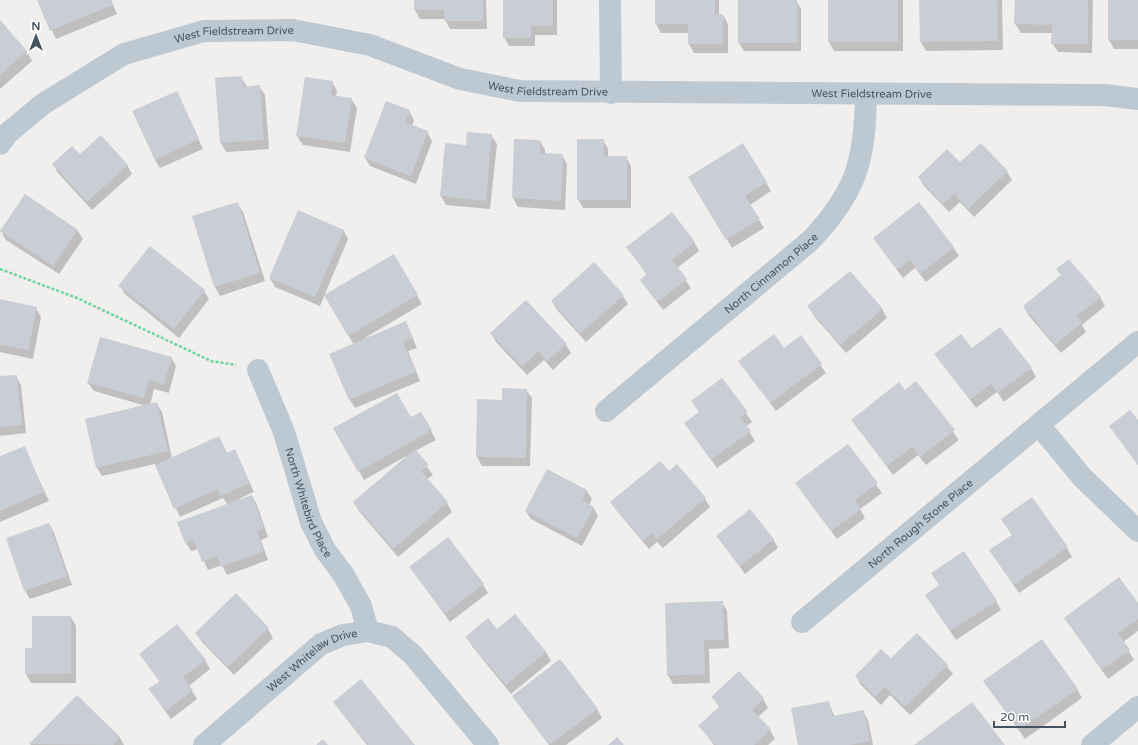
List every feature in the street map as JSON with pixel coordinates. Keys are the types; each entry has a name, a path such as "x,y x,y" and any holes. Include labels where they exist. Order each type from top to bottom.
{"street":[{"path":"610,0 611,93"},
{"name":"West Fieldstream Drive","path":"0,144 8,133 43,104 124,54 204,31 293,30 370,45 460,79 520,91 611,93 1105,95 1138,99"},
{"name":"North Cinnamon Place","path":"606,411 810,241 830,221 845,199 856,174 863,148 866,94"},
{"name":"North Rough Stone Place","path":"802,622 1138,342"},
{"name":"North Whitebird Place","path":"258,370 284,432 311,522 325,550 344,574 361,606 368,631"},
{"path":"1039,424 1087,482 1138,531"},
{"name":"West Whitelaw Drive","path":"204,745 321,644 343,635 368,631 392,637 413,656 488,745"},
{"path":"1092,745 1138,707"}],"path":[{"path":"0,269 77,298 211,361 258,370"}],"building":[{"path":"37,0 111,0 113,5 50,31"},
{"path":"414,0 483,0 483,21 444,21 444,10 414,10"},
{"path":"503,0 553,0 553,26 531,26 531,38 503,38"},
{"path":"655,0 715,0 715,14 723,14 723,44 688,44 688,24 655,24"},
{"path":"738,0 797,0 797,43 738,43"},
{"path":"828,0 898,0 898,42 828,42"},
{"path":"919,0 997,0 998,41 920,42"},
{"path":"1015,0 1088,0 1088,44 1051,44 1052,25 1014,24"},
{"path":"1108,0 1138,0 1138,40 1108,40"},
{"path":"0,20 27,51 0,75"},
{"path":"242,76 243,87 260,85 264,140 220,143 215,78"},
{"path":"305,77 333,81 331,95 352,98 345,143 296,136"},
{"path":"177,91 199,139 155,160 132,111"},
{"path":"386,101 410,110 405,122 428,131 411,176 364,158"},
{"path":"467,132 492,134 486,201 440,196 445,143 466,145"},
{"path":"101,135 128,165 87,202 52,164 72,146 80,154"},
{"path":"514,139 540,140 540,153 563,154 561,201 512,198"},
{"path":"577,139 604,139 604,156 627,156 627,200 577,200"},
{"path":"743,143 767,182 745,196 760,219 726,240 688,177"},
{"path":"981,143 1008,171 968,209 954,194 943,204 918,177 947,149 960,162"},
{"path":"25,194 78,230 53,266 0,231"},
{"path":"238,202 260,273 214,287 192,216"},
{"path":"919,202 954,247 920,274 910,260 897,270 873,238"},
{"path":"298,210 344,230 315,297 269,278"},
{"path":"672,212 695,242 672,260 687,279 657,302 640,280 647,274 626,247"},
{"path":"150,246 205,290 174,329 118,286"},
{"path":"394,254 418,295 348,336 324,295"},
{"path":"1069,259 1101,297 1077,316 1082,323 1055,345 1023,306 1061,275 1056,269"},
{"path":"594,262 624,295 580,334 551,301"},
{"path":"850,271 883,309 840,345 807,306"},
{"path":"0,299 37,307 28,350 0,345"},
{"path":"526,300 567,344 547,361 538,351 522,367 490,333"},
{"path":"406,321 413,338 403,342 416,372 349,400 329,354"},
{"path":"1000,327 1032,368 998,393 991,384 970,400 934,354 961,334 972,348"},
{"path":"774,334 784,348 801,335 822,364 770,403 738,361"},
{"path":"100,337 172,357 164,384 149,380 144,398 87,383"},
{"path":"17,375 22,425 0,427 0,376"},
{"path":"722,378 748,412 740,417 751,431 711,460 684,423 699,412 691,401"},
{"path":"916,381 955,430 920,457 912,447 887,466 851,420 899,382 905,390"},
{"path":"502,388 527,389 526,458 476,457 477,399 502,400"},
{"path":"397,393 411,417 421,412 432,430 358,472 333,428"},
{"path":"157,402 168,451 96,468 85,419"},
{"path":"1130,410 1138,420 1138,465 1109,426"},
{"path":"219,436 227,453 235,449 250,483 221,496 218,489 174,509 155,465"},
{"path":"848,444 878,483 855,500 861,509 831,531 795,483"},
{"path":"25,446 44,492 0,511 0,456"},
{"path":"415,449 429,465 421,471 448,502 393,549 353,502"},
{"path":"660,461 669,471 677,464 706,498 657,539 652,533 643,541 610,502"},
{"path":"547,469 587,490 582,500 594,507 577,538 525,511"},
{"path":"252,495 264,528 257,531 264,551 221,567 217,556 202,562 194,540 185,543 177,522"},
{"path":"1032,497 1068,547 1014,585 989,550 1012,535 1001,519"},
{"path":"750,509 774,539 740,566 716,536"},
{"path":"49,523 67,576 24,591 6,538"},
{"path":"448,537 484,584 445,614 409,567"},
{"path":"964,551 997,601 950,631 925,595 939,585 931,573"},
{"path":"1119,577 1138,603 1138,619 1118,633 1130,650 1102,670 1064,618"},
{"path":"236,593 269,628 228,667 195,633"},
{"path":"723,601 724,640 704,640 705,674 667,676 665,603"},
{"path":"515,614 546,652 506,685 465,637 488,618 497,629"},
{"path":"32,616 71,616 71,674 25,674 25,648 32,648"},
{"path":"177,624 206,660 183,677 193,690 166,711 148,689 160,681 139,654"},
{"path":"917,633 948,665 905,707 885,687 875,697 855,676 881,649 891,658"},
{"path":"1042,639 1078,689 1019,730 983,681"},
{"path":"560,659 598,709 549,745 512,696"},
{"path":"739,671 764,698 752,710 771,729 754,745 716,745 698,726 720,706 711,697"},
{"path":"361,679 415,745 368,745 333,702"},
{"path":"77,695 120,737 113,745 29,744"},
{"path":"829,701 832,716 864,710 870,741 850,745 798,745 791,708"},
{"path":"972,702 1005,745 914,745"},
{"path":"617,737 624,745 608,745"},
{"path":"323,739 328,745 316,745"}]}
